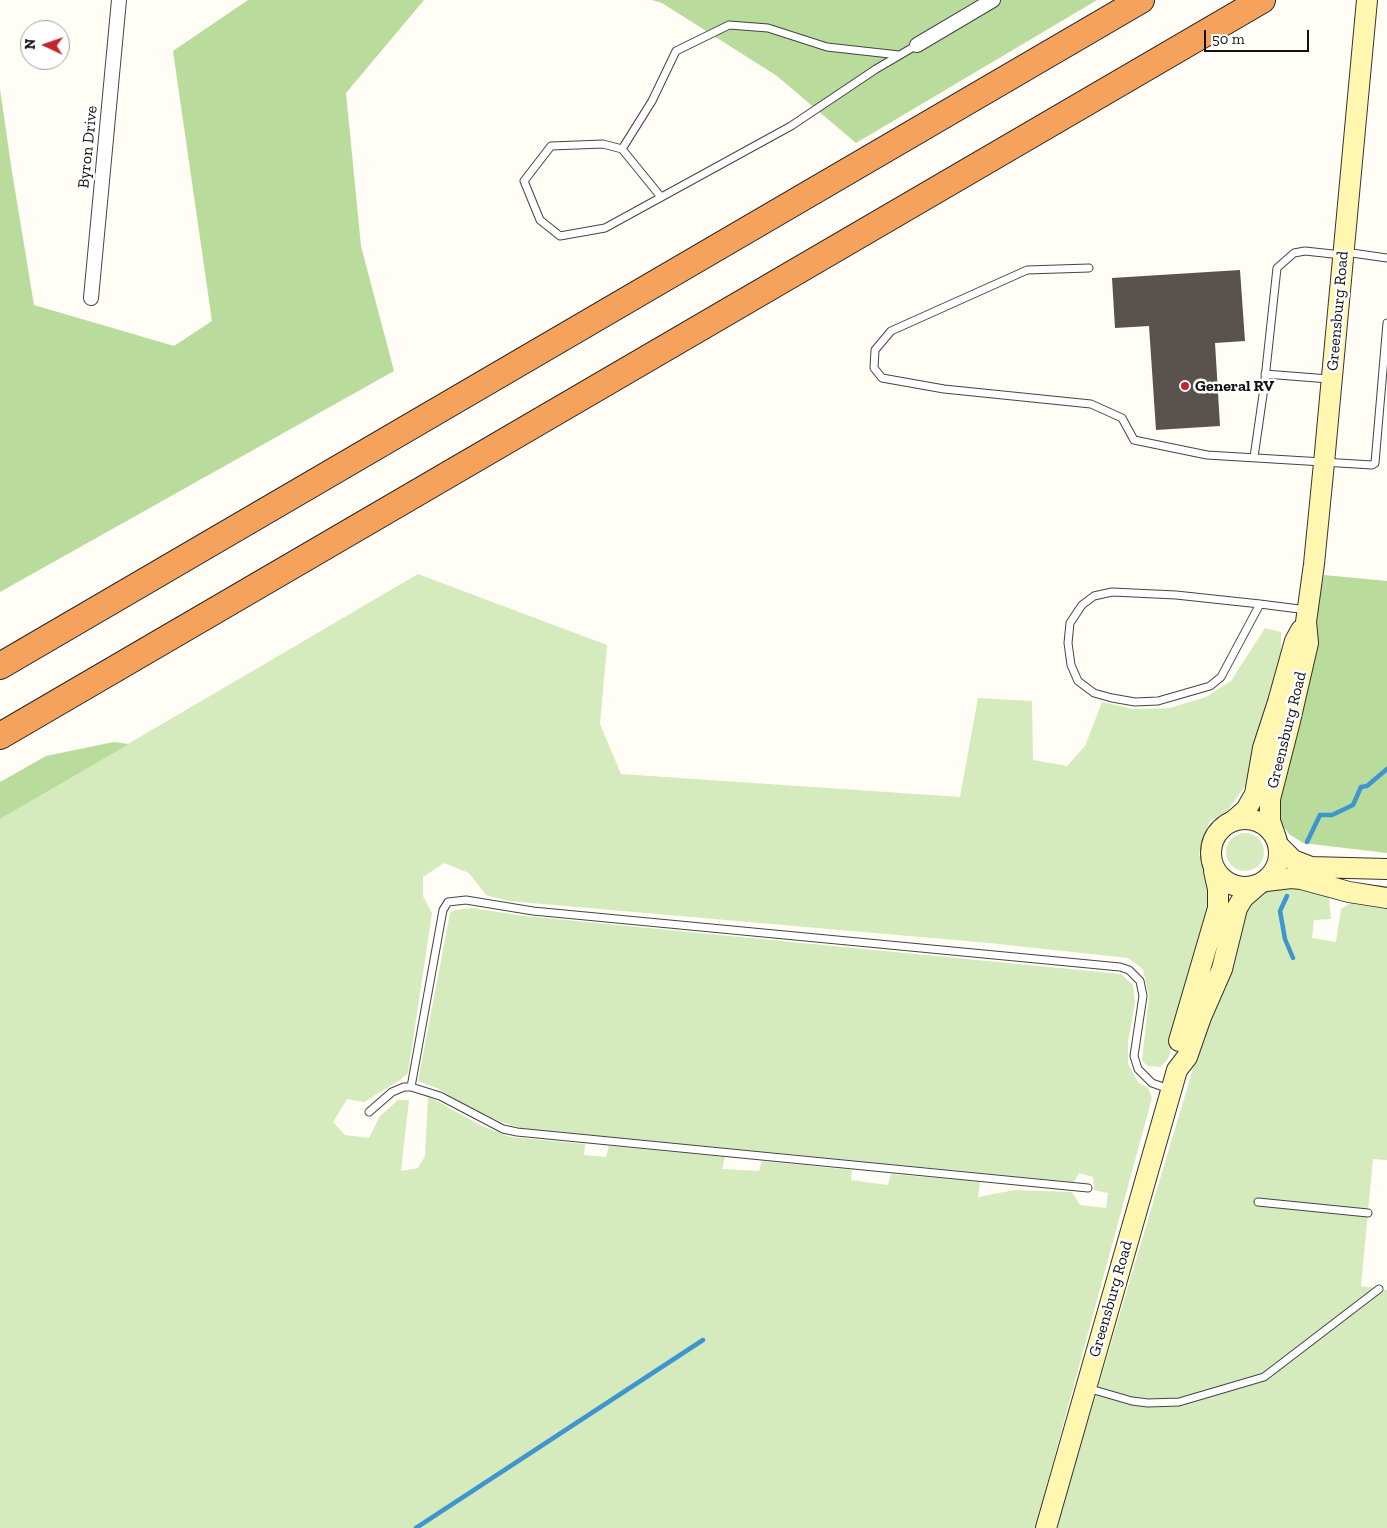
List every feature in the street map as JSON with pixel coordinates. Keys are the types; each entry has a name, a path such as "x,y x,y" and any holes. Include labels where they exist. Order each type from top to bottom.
{"highway":[{"path":"0,666 1141,0"},
{"path":"0,736 1262,0"}],"main road":[{"name":"Greensburg Road","path":"1277,842 1270,822 1270,799 1308,643 1306,616 1314,564 1367,0"},
{"name":"Greensburg Road","path":"1232,821 1246,810 1254,794 1263,748 1295,641 1306,616"},
{"path":"1387,869 1307,866 1294,860 1277,842 1270,830 1258,822 1243,819 1232,821 1221,828 1213,840 1210,856 1214,871 1221,879 1234,886 1244,887 1298,879 1349,892 1387,898"},
{"path":"1262,883 1273,874 1277,865 1277,842"},
{"name":"Greensburg Road","path":"1177,1070 1175,1054 1218,908 1218,890 1214,871"},
{"name":"Greensburg Road","path":"1046,1528 1177,1070 1187,1057 1201,1017 1222,969 1237,908 1242,898 1262,883"}],"street":[{"name":"Byron Drive","path":"91,298 119,0"},
{"path":"917,45 994,0"}],"lane":[{"path":"622,149 652,101 676,51 729,24 768,28 826,47 899,55"},
{"path":"661,197 622,149 603,144 551,146 524,181 540,220 560,236 605,228 791,126 876,69 917,45"},
{"path":"1254,458 1277,268 1294,253 1305,250 1387,258"},
{"path":"1089,268 1027,270 890,331 875,350 874,368 882,378 944,389 1091,404 1122,418 1134,440 1206,455 1372,465 1375,463 1387,323"},
{"path":"1265,374 1332,380"},
{"path":"1260,604 1221,677 1210,686 1158,701 1135,702 1094,693 1078,680 1071,665 1068,643 1070,623 1082,605 1094,596 1112,592 1176,595 1260,604 1306,616"},
{"path":"411,1087 443,910 448,902 466,900 533,910 1120,967 1129,970 1140,981 1143,996 1134,1056 1138,1069 1152,1083 1171,1090"},
{"path":"369,1112 392,1092 404,1087 411,1087 440,1096 503,1129 517,1132 1088,1188"},
{"path":"1258,1202 1368,1213"},
{"path":"1086,1388 1132,1401 1148,1403 1179,1402 1264,1377 1380,1289"}],"green space":[{"path":"248,0 424,0 346,93 361,246 394,371 0,592 0,89 34,305 174,346 212,321 173,51"},
{"path":"652,0 1097,0 856,143 777,76 662,3"},
{"path":"418,574 607,645 600,724 621,774 960,797 978,698 1032,701 1033,760 1067,766 1085,746 1102,702 1134,709 1170,708 1206,697 1231,681 1265,628 1281,632 1281,669 1247,783 1228,810 1209,822 1199,854 1209,886 1210,915 1168,1059 1160,1067 1148,1066 1142,1061 1149,996 1143,969 1128,958 989,943 508,901 486,895 469,873 444,863 423,877 423,896 432,913 408,1073 364,1102 347,1099 333,1122 345,1135 369,1138 380,1116 398,1100 409,1100 401,1171 418,1168 425,1156 428,1096 480,1125 510,1137 585,1144 584,1155 606,1157 609,1146 725,1157 722,1169 759,1171 762,1161 852,1170 851,1180 888,1185 891,1174 980,1182 978,1197 1014,1190 1072,1192 1080,1205 1106,1208 1108,1193 1094,1190 1093,1177 1079,1173 1074,1182 520,1128 467,1107 437,1088 418,1081 450,913 455,910 472,908 525,916 1121,974 1133,985 1135,1003 1128,1042 1128,1064 1138,1082 1148,1088 1152,1098 1035,1528 0,1528 0,819"},
{"path":"1324,575 1387,581 1387,853 1303,843 1289,834 1281,823 1279,798"},
{"path":"114,742 129,744 0,819 0,782 46,756"},
{"path":"1245,833 1259,838 1264,852 1259,866 1245,871 1231,866 1226,852 1231,838"},
{"path":"1275,886 1319,888 1329,898 1331,919 1314,920 1312,938 1336,942 1341,909 1359,898 1387,904 1387,1160 1373,1159 1361,1286 1387,1290 1387,1528 1056,1528 1240,911 1255,894"}],"building":[{"name":"General RV","path":"1240,270 1245,341 1215,343 1220,426 1156,430 1149,326 1115,328 1112,278"}],"waterway":[{"path":"1307,842 1320,815 1332,815 1353,805 1361,787 1367,786 1387,769"},
{"path":"1287,896 1280,911 1285,939 1293,958"},
{"path":"416,1528 703,1340"}],"place":[{"name":"General RV","path":"1185,386"}]}
